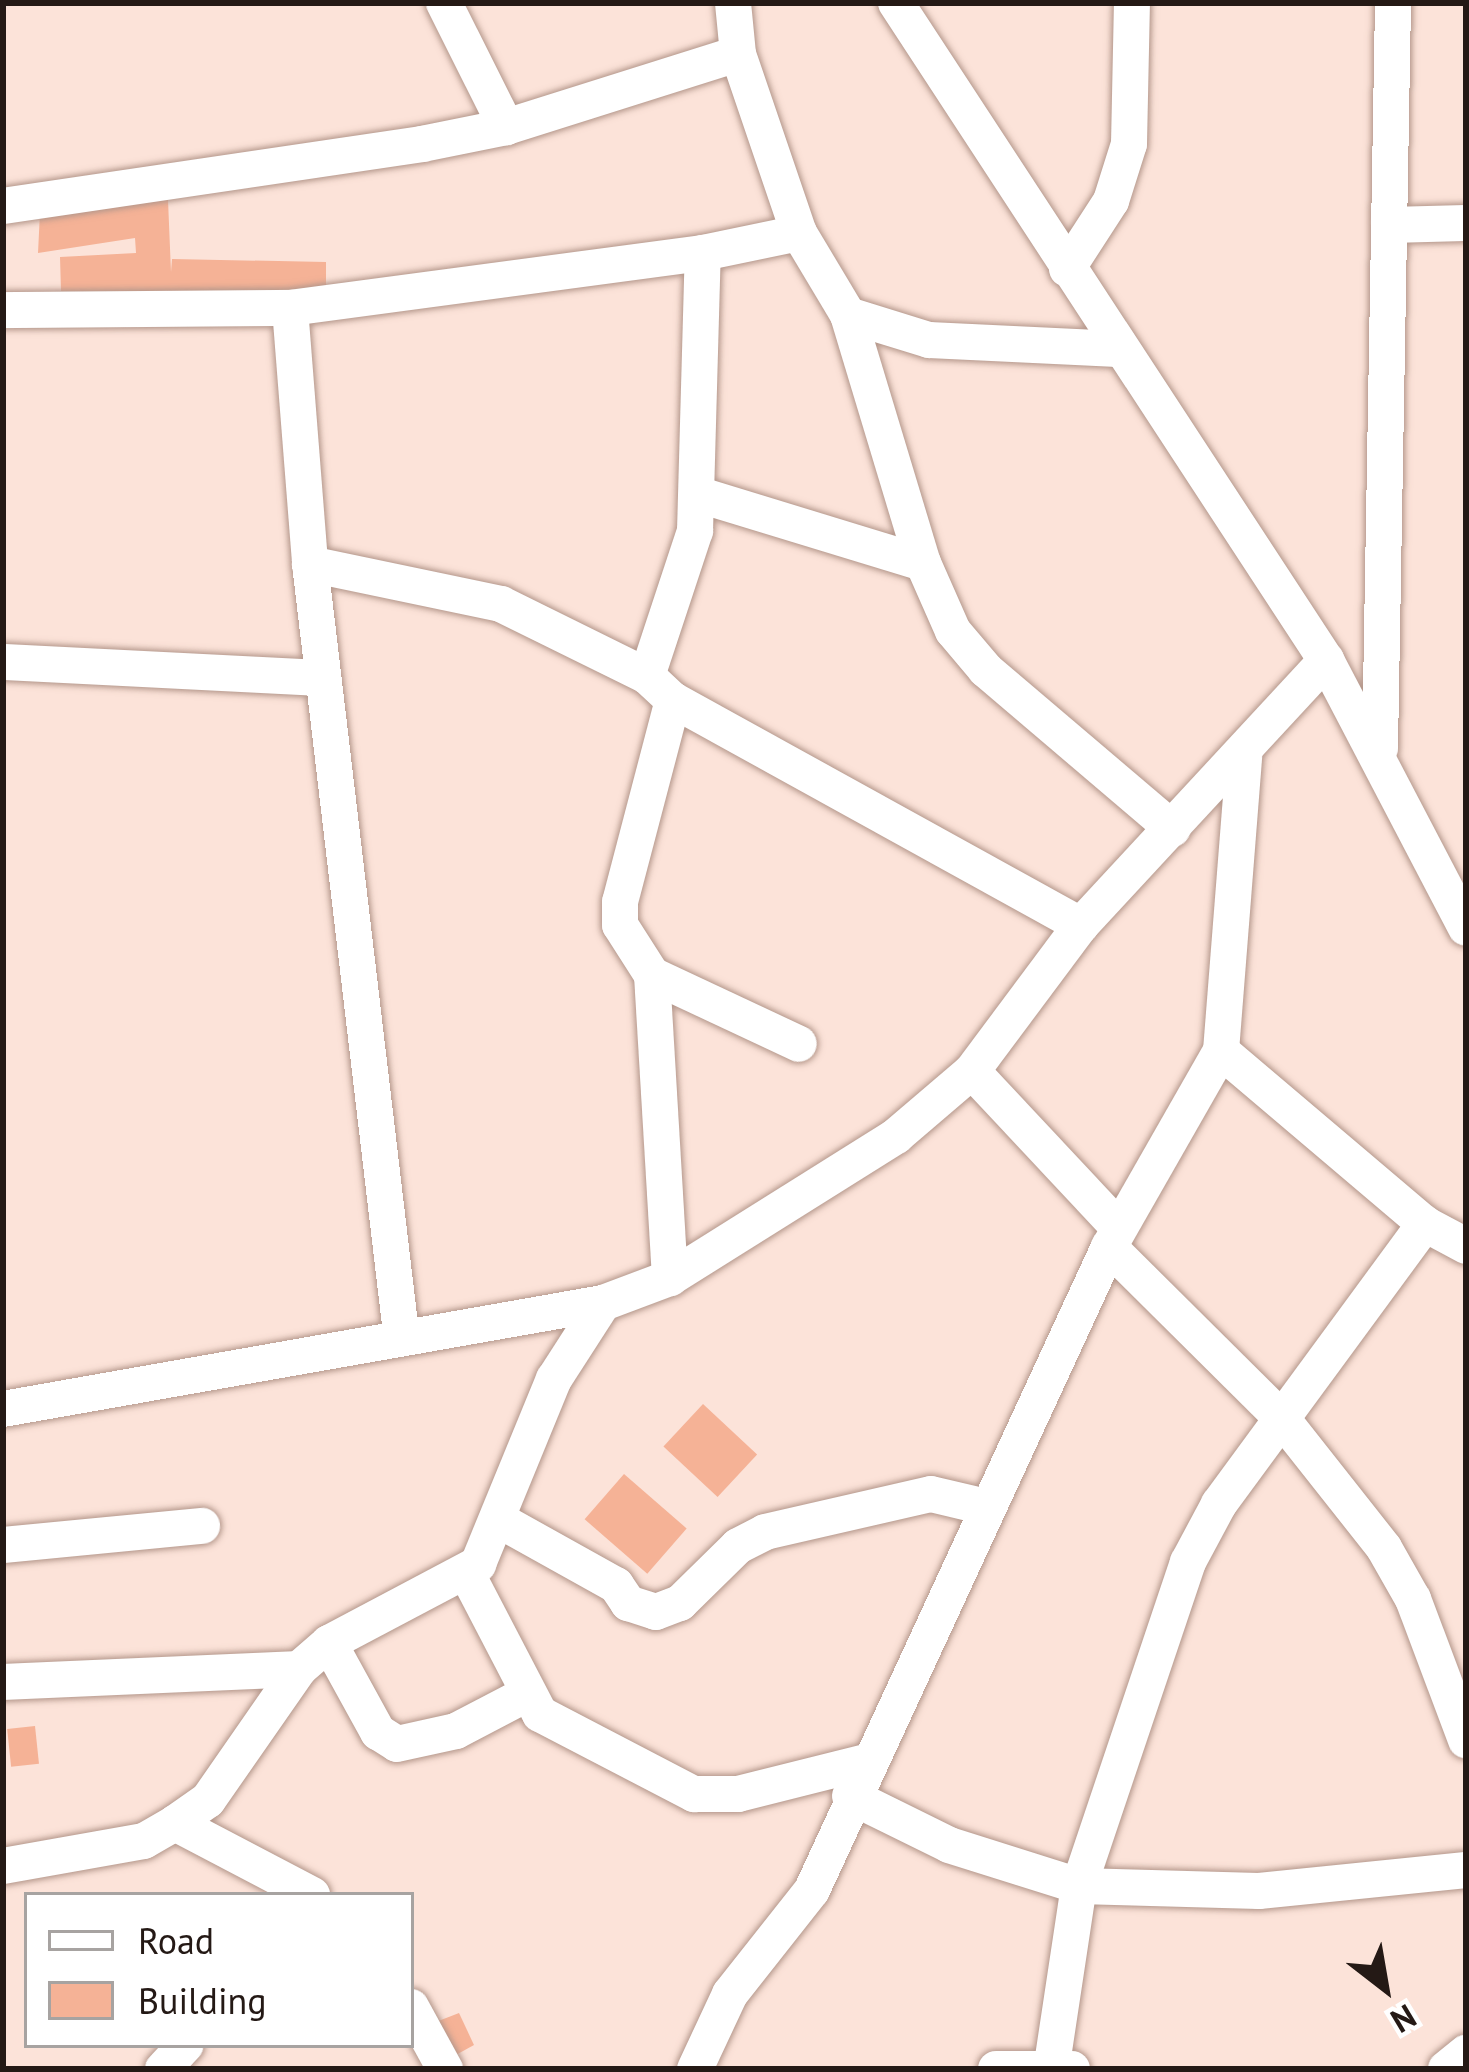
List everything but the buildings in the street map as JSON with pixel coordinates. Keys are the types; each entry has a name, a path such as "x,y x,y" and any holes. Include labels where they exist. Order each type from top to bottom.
{"street":[{"path":"444,3 506,127"},
{"path":"733,3 738,53 799,233 848,315 923,562 953,631 986,670 1173,829"},
{"path":"896,3 1118,349 1326,660 1451,868 1466,928"},
{"path":"1067,269 1111,201 1129,144 1132,3"},
{"path":"1380,752 1393,3"},
{"path":"3,206 506,127 738,53"},
{"path":"1389,225 1466,223"},
{"path":"3,310 290,308 703,254 799,233"},
{"path":"670,1278 652,976 620,925 620,902 700,495 703,254"},
{"path":"290,308 310,564 401,1333"},
{"path":"848,315 929,340 1118,349"},
{"path":"700,495 923,562"},
{"path":"310,564 501,604 1082,925"},
{"path":"3,1409 401,1333 603,1303 670,1278 896,1136 972,1071 1082,925 1244,757 1326,660"},
{"path":"3,662 323,678"},
{"path":"694,2069 713,2019 812,1890 858,1779 1114,1238 1221,1051 1244,757"},
{"path":"652,976 800,1044"},
{"path":"1221,1051 1425,1224 1466,1246"},
{"path":"972,1071 1114,1238 1283,1420 1384,1548 1413,1599 1466,1740"},
{"path":"996,2069 1062,2067 1078,1886 1188,1562 1219,1504 1425,1224"},
{"path":"3,1866 143,1841 176,1823 208,1799 299,1669 329,1643 466,1572 493,1542 554,1379 603,1303"},
{"path":"499,1520 616,1585 628,1603 656,1612 680,1603 738,1546 765,1532 931,1494 986,1507"},
{"path":"3,1545 202,1526"},
{"path":"466,1572 525,1695 557,1727 712,1798 858,1779 949,1845 1078,1886 1259,1891 1466,1870"},
{"path":"329,1643 378,1732 397,1744 456,1731 525,1695"},
{"path":"3,1682 299,1669"},
{"path":"176,1823 306,1892"},
{"path":"414,2012 445,2069"},
{"path":"1446,2069 1466,2053"}]}
